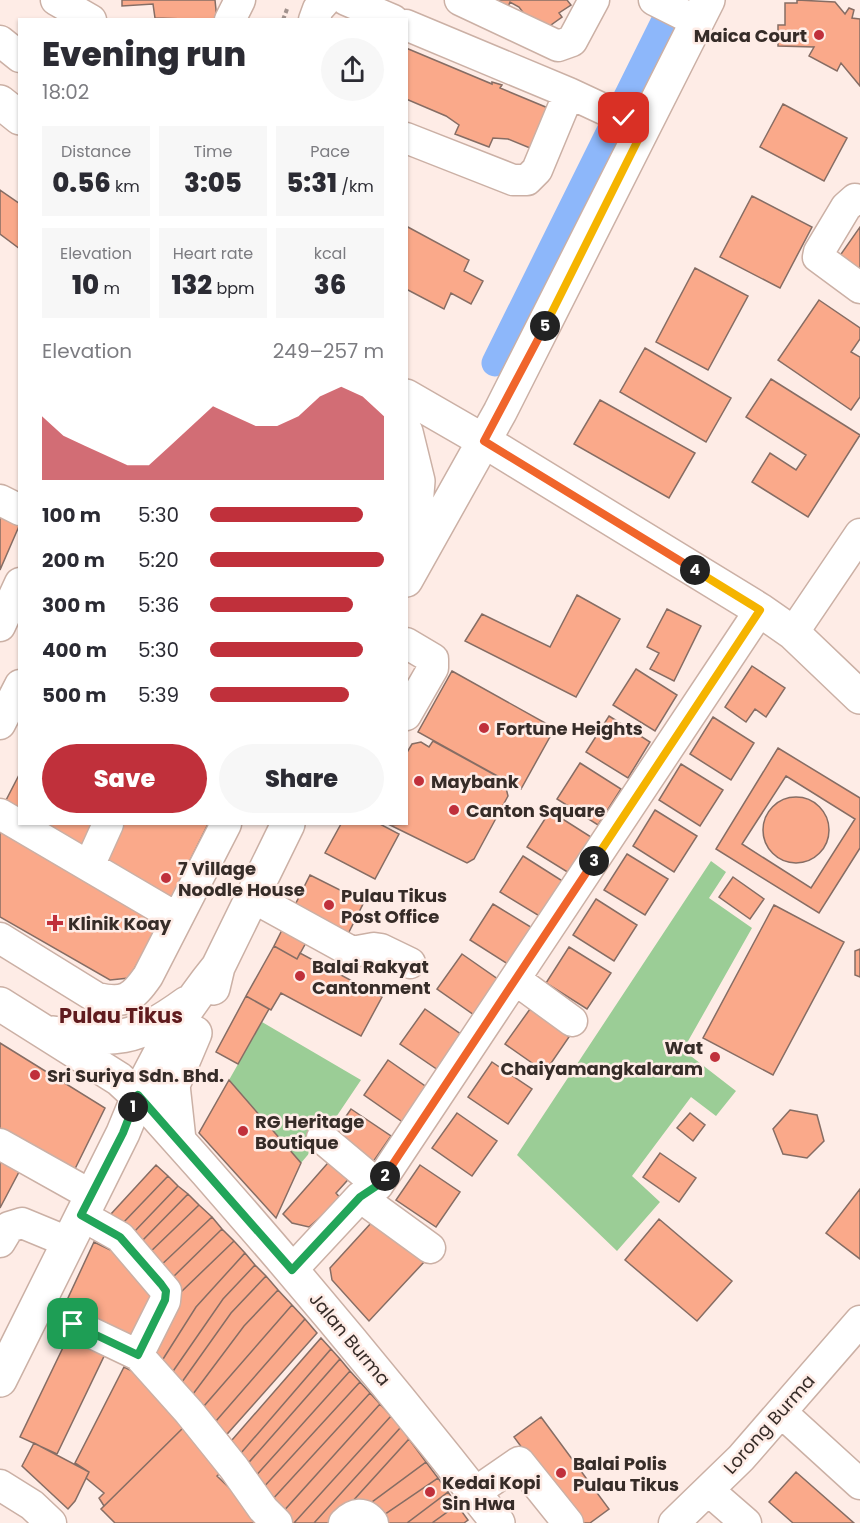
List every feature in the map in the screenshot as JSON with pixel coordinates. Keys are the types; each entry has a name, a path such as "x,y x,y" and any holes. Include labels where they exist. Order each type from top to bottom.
{"main road":[{"path":"408,576 543,330 624,118 678,7"},
{"path":"0,102 18,116"},
{"path":"408,397 484,441 760,610 794,633 860,697"},
{"path":"408,440 418,481 416,519 408,553"},
{"path":"179,1140 173,1085 208,1006 218,967 288,825"},
{"path":"0,1380 123,1133 138,1095 192,1000 218,967"},
{"path":"48,1033 96,1038 132,1035 161,1022 192,1000"},
{"name":"Jalan Burma","path":"0,1004 119,1079 138,1095 292,1270 407,1406 498,1523"}],"street":[{"path":"56,0 88,18"},
{"path":"231,18 240,0"},
{"path":"315,18 318,9 326,0"},
{"path":"346,0 388,18"},
{"path":"460,0 558,46 572,41 594,0"},
{"path":"408,26 624,118"},
{"path":"0,41 18,55"},
{"path":"408,139 513,180 527,180 537,170 569,93"},
{"path":"860,200 855,199 846,207 818,257 860,288"},
{"path":"0,500 18,509"},
{"path":"794,633 860,534"},
{"path":"292,1270 369,1191 516,980 760,610"},
{"path":"408,644 433,659 433,668 408,712"},
{"path":"0,724 18,689"},
{"path":"0,814 18,825"},
{"path":"19,825 177,918"},
{"path":"89,866 108,825"},
{"path":"0,938 96,998 112,1001 128,999 138,990 225,825"},
{"path":"252,897 352,952 381,949 410,963"},
{"path":"516,980 572,1022"},
{"path":"322,1138 369,1191 430,1248"},
{"path":"0,1144 80,1217 120,1237 166,1291 165,1300 138,1355"},
{"path":"0,1242 9,1227 22,1223 80,1217"},
{"name":"Lorong Burma","path":"674,1523 741,1458 860,1321"},
{"path":"73,1324 138,1355 189,1412 234,1468 263,1509 277,1523"},
{"path":"781,1412 860,1484"},
{"path":"474,1493 519,1462 568,1523"},
{"path":"0,1485 32,1505 51,1523"},
{"path":"708,1490 746,1523"},
{"path":"344,1523 356,1514 363,1514 373,1523"}],"green space":[{"path":"711,861 726,872 709,898 752,928 683,1050 736,1091 716,1116 691,1097 632,1176 660,1202 617,1251 517,1155"},
{"path":"262,1022 361,1080 322,1138 301,1163 229,1080"}],"building":[{"path":"122,0 215,0 217,18 155,18 153,4 122,6"},
{"path":"493,0 567,0 571,5 559,13 562,17 544,30 534,27 519,7 510,2 508,7"},
{"name":"Maica Court","path":"797,0 835,2 845,14 849,8 854,10 852,18 860,19 860,86 841,63 837,71 809,56 814,47 778,46 778,25 785,25 785,3 797,3"},
{"path":"408,49 492,84 492,82 502,85 500,88 548,108 530,148 508,139 493,138 489,147 455,134 459,125 446,116 408,100"},
{"path":"783,104 847,138 824,181 760,147"},
{"path":"0,190 18,203 18,248 0,234"},
{"path":"752,196 812,227 780,288 720,257"},
{"path":"408,227 469,260 464,271 483,281 471,304 451,293 444,309 408,290"},
{"path":"860,227 860,271 839,257"},
{"path":"695,268 748,296 708,370 656,342"},
{"path":"819,300 860,328 860,339 851,352 860,357 860,397 851,410 778,360"},
{"path":"645,348 731,398 706,442 620,392"},
{"path":"771,379 860,435 808,517 752,482 770,453 796,470 806,455 746,417"},
{"path":"600,400 695,453 669,498 574,444"},
{"path":"0,515 18,523 18,529 0,570"},
{"path":"577,595 620,619 576,697 465,641 482,614 550,647"},
{"path":"667,609 701,626 674,681 650,669 659,653 647,647"},
{"path":"752,666 785,688 766,717 755,709 746,722 725,707"},
{"path":"636,669 677,695 655,731 613,705"},
{"name":"Fortune Heights","path":"452,671 547,724 551,735 521,789 418,732"},
{"path":"609,716 650,742 628,778 586,752"},
{"path":"713,717 754,743 731,780 690,754"},
{"name":"Canton Square","path":"433,741 504,780 501,785 506,788 508,796 474,859 467,863 390,825 408,825 408,751 412,744 421,742 429,747"},
{"path":"778,748 860,798 860,848 819,913 716,849","holes":["786,776 855,819 811,888 742,844"]},
{"path":"580,763 621,789 598,825 557,799"},
{"path":"681,764 723,790 700,826 659,800"},
{"path":"18,777 18,819 1,810"},
{"path":"796,797 809,799 819,807 827,817 829,830 827,843 819,853 809,861 796,863 783,861 773,853 765,843 763,830 765,817 773,807 783,799"},
{"path":"655,810 697,836 674,872 633,846"},
{"path":"550,811 591,837 569,873 527,847"},
{"path":"28,825 103,825 88,858"},
{"path":"122,825 208,825 169,903 106,859"},
{"path":"340,825 382,825 399,834 375,879 325,853"},
{"path":"0,828 160,923 129,978 110,980 0,917"},
{"path":"627,854 668,879 645,915 604,890"},
{"path":"523,856 564,882 541,917 500,892"},
{"name":"Pulau Tikus Post Office","path":"310,875 364,902 347,936 293,909"},
{"path":"733,877 764,899 750,919 719,897"},
{"path":"596,899 637,925 614,961 573,935"},
{"path":"493,904 534,929 511,966 470,940"},
{"path":"774,905 844,942 773,1075 703,1038"},
{"path":"284,926 308,939 297,959 274,946"},
{"name":"Balai Rakyat Cantonment","path":"274,946 297,959 300,953 382,997 361,1036 281,993 271,1010 246,996"},
{"path":"569,947 611,973 587,1009 546,983"},
{"path":"860,949 860,977 855,975 855,951"},
{"path":"462,954 502,982 477,1017 437,989"},
{"path":"246,996 269,1009 238,1064 216,1052"},
{"path":"425,1009 465,1037 441,1072 400,1044"},
{"path":"530,1009 569,1037 545,1072 505,1044"},
{"path":"0,1043 105,1108 70,1179 0,1138"},
{"path":"388,1060 428,1088 404,1123 364,1095"},
{"path":"492,1062 532,1089 508,1124 468,1097"},
{"path":"229,1080 301,1163 276,1218 199,1133"},
{"path":"351,1109 391,1136 373,1162 333,1135"},
{"path":"790,1110 817,1115 824,1141 807,1158 783,1154 773,1129"},
{"path":"457,1113 497,1141 472,1176 432,1148"},
{"path":"690,1113 705,1125 693,1141 677,1128"},
{"path":"660,1153 696,1178 679,1202 643,1177"},
{"path":"334,1156 354,1173 336,1193 341,1199 309,1227 292,1223 283,1214"},
{"path":"0,1159 20,1170 0,1208"},
{"path":"156,1165 168,1176 122,1224 111,1214"},
{"path":"420,1165 460,1192 436,1227 396,1200"},
{"path":"168,1176 178,1186 133,1233 122,1224"},
{"path":"178,1186 188,1194 141,1242 133,1233"},
{"path":"860,1189 860,1259 826,1233"},
{"path":"188,1194 199,1205 146,1256 141,1242"},
{"path":"199,1205 212,1217 158,1268 146,1256"},
{"path":"212,1217 222,1229 169,1281 158,1268"},
{"path":"659,1219 732,1281 697,1321 625,1260"},
{"path":"372,1222 425,1261 369,1321 332,1280 330,1268"},
{"path":"222,1229 234,1241 180,1293 169,1281"},
{"path":"234,1241 245,1253 196,1307 158,1367 149,1349 180,1293"},
{"path":"94,1242 129,1259 156,1290 130,1344 61,1313"},
{"path":"245,1253 255,1265 223,1299 169,1377 158,1367 196,1307"},
{"path":"255,1265 266,1276 231,1313 177,1389 169,1377 223,1299"},
{"path":"266,1276 278,1290 244,1326 187,1402 177,1389 231,1313"},
{"path":"278,1290 292,1305 197,1414 187,1402 244,1326"},
{"path":"292,1305 305,1319 209,1429 197,1414"},
{"path":"305,1319 317,1333 220,1442 209,1429"},
{"path":"70,1333 107,1350 57,1454 20,1437"},
{"path":"321,1338 331,1349 235,1460 225,1448"},
{"path":"331,1349 340,1359 243,1469 235,1460"},
{"path":"340,1359 350,1371 252,1480 243,1469"},
{"path":"124,1367 138,1374 188,1423 104,1506 99,1498 104,1493 86,1478 89,1472 75,1463"},
{"path":"350,1371 360,1382 261,1490 252,1480"},
{"path":"360,1382 370,1393 271,1501 261,1490"},
{"path":"370,1393 380,1404 281,1514 271,1501"},
{"path":"380,1404 391,1416 294,1523 291,1523 281,1514"},
{"path":"391,1416 401,1427 314,1523 294,1523"},
{"name":"Balai Polis Pulau Tikus","path":"541,1417 609,1509 590,1523 577,1523 514,1437"},
{"path":"185,1426 226,1468 217,1476 266,1523 115,1523 101,1509"},
{"path":"401,1427 409,1439 351,1503 332,1523 314,1523"},
{"path":"409,1439 426,1462 368,1505 351,1503"},
{"path":"34,1443 89,1472 75,1501 68,1509 22,1466"},
{"path":"426,1462 438,1478 378,1519 368,1505"},
{"path":"796,1472 854,1523 793,1523 769,1502"},
{"path":"438,1478 448,1492 407,1523 381,1523 378,1519"},
{"path":"448,1492 457,1505 432,1523 407,1523"},
{"path":"457,1505 468,1520 464,1523 432,1523"}],"waterway":[{"path":"495,363 675,0"}],"place":[{"name":"Maica Court","path":"819,35"},
{"name":"Fortune Heights","path":"484,728"},
{"name":"Maybank","path":"419,781"},
{"name":"Canton Square","path":"454,810"},
{"name":"7 Village Noodle House","path":"166,878"},
{"name":"Pulau Tikus Post Office","path":"329,905"},
{"name":"Klinik Koay","path":"55,923"},
{"name":"Balai Rakyat Cantonment","path":"300,976"},
{"name":"Wat Chaiyamangkalaram","path":"715,1057"},
{"name":"Sri Suriya Sdn. Bhd.","path":"35,1075"},
{"name":"RG Heritage Boutique","path":"243,1131"},
{"name":"Balai Polis Pulau Tikus","path":"561,1473"},
{"name":"Kedai Kopi Sin Hwa","path":"430,1492"}],"district":[{"name":"Pulau Tikus","path":"121,1015"}],"route":[{"path":"73,1324 138,1355 165,1300 166,1291 120,1237 81,1215 123,1133 138,1095 292,1270 360,1197 378,1185 760,610 484,441 543,330 644,128 624,118"}]}
